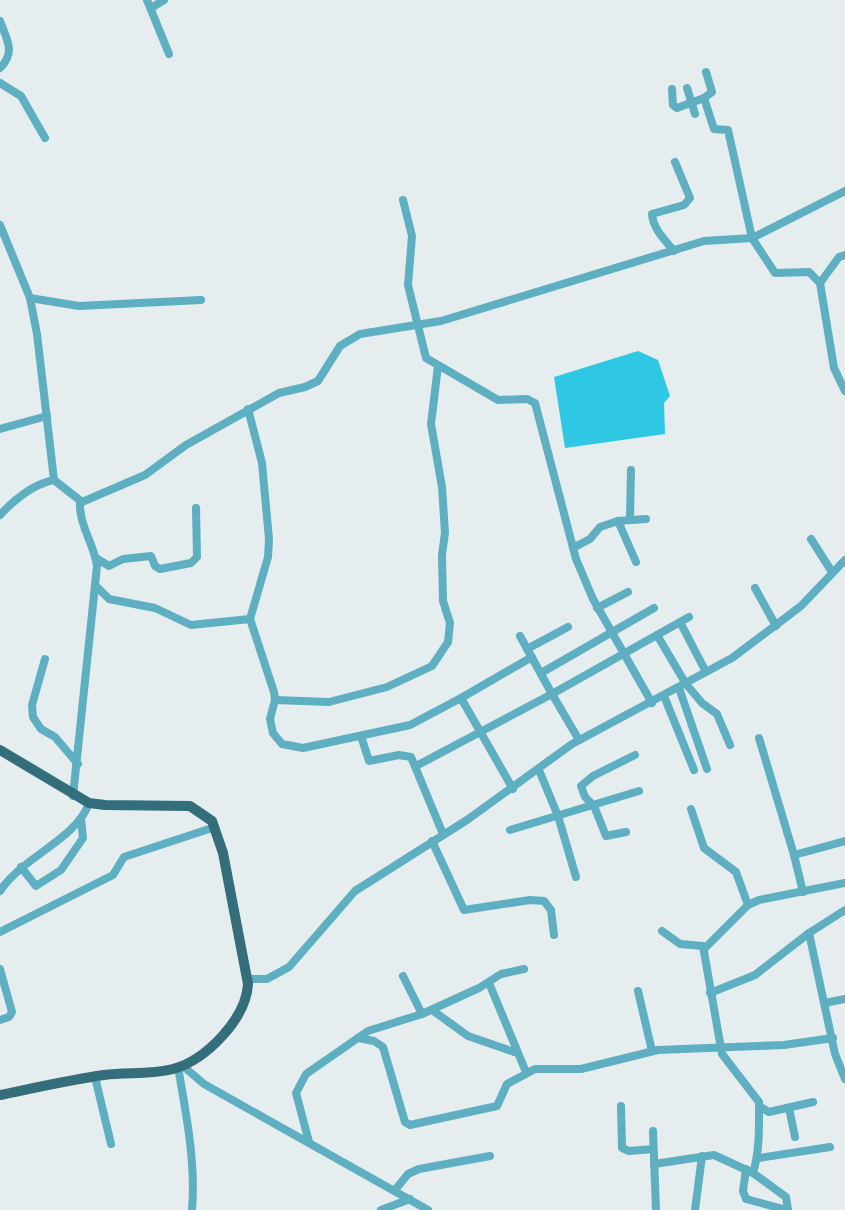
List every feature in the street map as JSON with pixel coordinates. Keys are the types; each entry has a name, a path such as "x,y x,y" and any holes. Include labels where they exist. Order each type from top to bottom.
{"main road":[{"path":"0,1095 95,1077 155,1072 180,1066 214,1042 238,1017 247,998 247,979 223,853 215,827 207,815 190,806 105,806 89,803 2,754"}],"street":[{"path":"164,0 149,4 169,54"},
{"path":"0,21 10,54 0,68"},
{"path":"672,89 674,105 677,108 704,98 712,92 706,72"},
{"path":"0,83 21,96 45,138"},
{"path":"687,88 692,117 708,110"},
{"path":"704,98 714,129 728,130 752,238 775,273 809,272 820,283 834,368 845,392"},
{"path":"674,251 660,236 652,214 684,206 690,198 675,162"},
{"path":"80,502 145,475 186,444 279,393 305,387 318,381 340,346 349,339 378,329 417,326 704,241 752,238 845,191"},
{"path":"403,200 412,236 408,285 426,358 498,400 527,399 535,403 573,548 597,608 652,703"},
{"path":"0,225 30,298 37,334 54,480 80,502 81,525 96,558 96,586 73,796"},
{"path":"820,283 838,257 845,255"},
{"path":"30,298 86,306 201,300"},
{"path":"275,700 329,702 387,687 432,666 448,642 450,623 443,601 442,555 445,533 442,487 431,424 438,366"},
{"path":"248,409 261,453 269,539 268,557 250,619 275,700 270,725 282,744 291,748 303,748 410,725 532,657"},
{"path":"0,429 47,416"},
{"path":"630,519 631,470"},
{"path":"0,515 17,499 41,484 54,480"},
{"path":"96,558 109,566 123,559 151,556 157,569 191,563 197,556 196,508"},
{"path":"573,548 590,539 600,527 618,521 646,519"},
{"path":"618,521 636,562"},
{"path":"811,539 832,572"},
{"path":"247,979 267,980 289,967 355,891 513,789 579,740 682,686 776,626 801,606 845,560"},
{"path":"96,586 109,599 162,610 191,625 250,619"},
{"path":"755,588 776,626"},
{"path":"597,608 628,592"},
{"path":"541,673 654,608"},
{"path":"416,766 481,733 689,617"},
{"path":"680,622 706,672"},
{"path":"527,649 568,627"},
{"path":"657,635 682,686 708,769"},
{"path":"520,636 579,740"},
{"path":"45,658 33,705 33,717 41,729 55,737 78,764"},
{"path":"682,686 717,714 730,745"},
{"path":"664,696 694,770"},
{"path":"461,698 513,789"},
{"path":"361,736 369,761 407,754 416,766 443,834"},
{"path":"759,738 803,892"},
{"path":"626,832 606,836 594,806 585,797 582,783 635,755"},
{"path":"539,770 558,816 576,877"},
{"path":"510,830 639,791"},
{"path":"0,891 21,867 81,819 89,803"},
{"path":"691,809 704,848 736,872 748,905"},
{"path":"21,867 36,886 61,870 83,838 81,819"},
{"path":"1,927 113,874 124,857 215,827"},
{"path":"432,841 464,910 530,900 544,901 550,910 554,935"},
{"path":"794,855 845,841"},
{"path":"704,949 748,905 845,883"},
{"path":"710,993 755,975 809,933 845,910"},
{"path":"663,932 677,943 700,944 704,949 720,1048 726,1062 748,1086 759,1106 769,1112 813,1102"},
{"path":"809,933 832,1038 845,1079"},
{"path":"0,969 12,1012 9,1017 0,1020"},
{"path":"309,1142 297,1106 298,1086 306,1074 376,1028 422,1014 489,983 501,974 524,969"},
{"path":"404,976 422,1014"},
{"path":"489,983 526,1072"},
{"path":"638,991 652,1051"},
{"path":"825,1003 845,999"},
{"path":"432,1010 468,1036 517,1053"},
{"path":"358,1038 374,1041 383,1047 407,1125 497,1107 507,1084 526,1072 581,1069 652,1051 784,1045 832,1038"},
{"path":"180,1066 204,1084 395,1190 423,1209"},
{"path":"180,1066 194,1194 192,1210"},
{"path":"95,1077 111,1144"},
{"path":"621,1106 622,1148 629,1151 653,1149"},
{"path":"654,1164 714,1155 750,1171 786,1197 789,1201 788,1210 746,1199 743,1191 750,1171 759,1158 757,1119 759,1106"},
{"path":"789,1108 795,1137"},
{"path":"653,1131 656,1210"},
{"path":"759,1158 830,1147"},
{"path":"395,1190 408,1174 418,1168 490,1156"},
{"path":"695,1210 702,1156"},
{"path":"381,1210 410,1199"}],"shaded area":[{"path":"638,351 658,360 670,396 664,403 665,434 565,448 554,377"}]}
